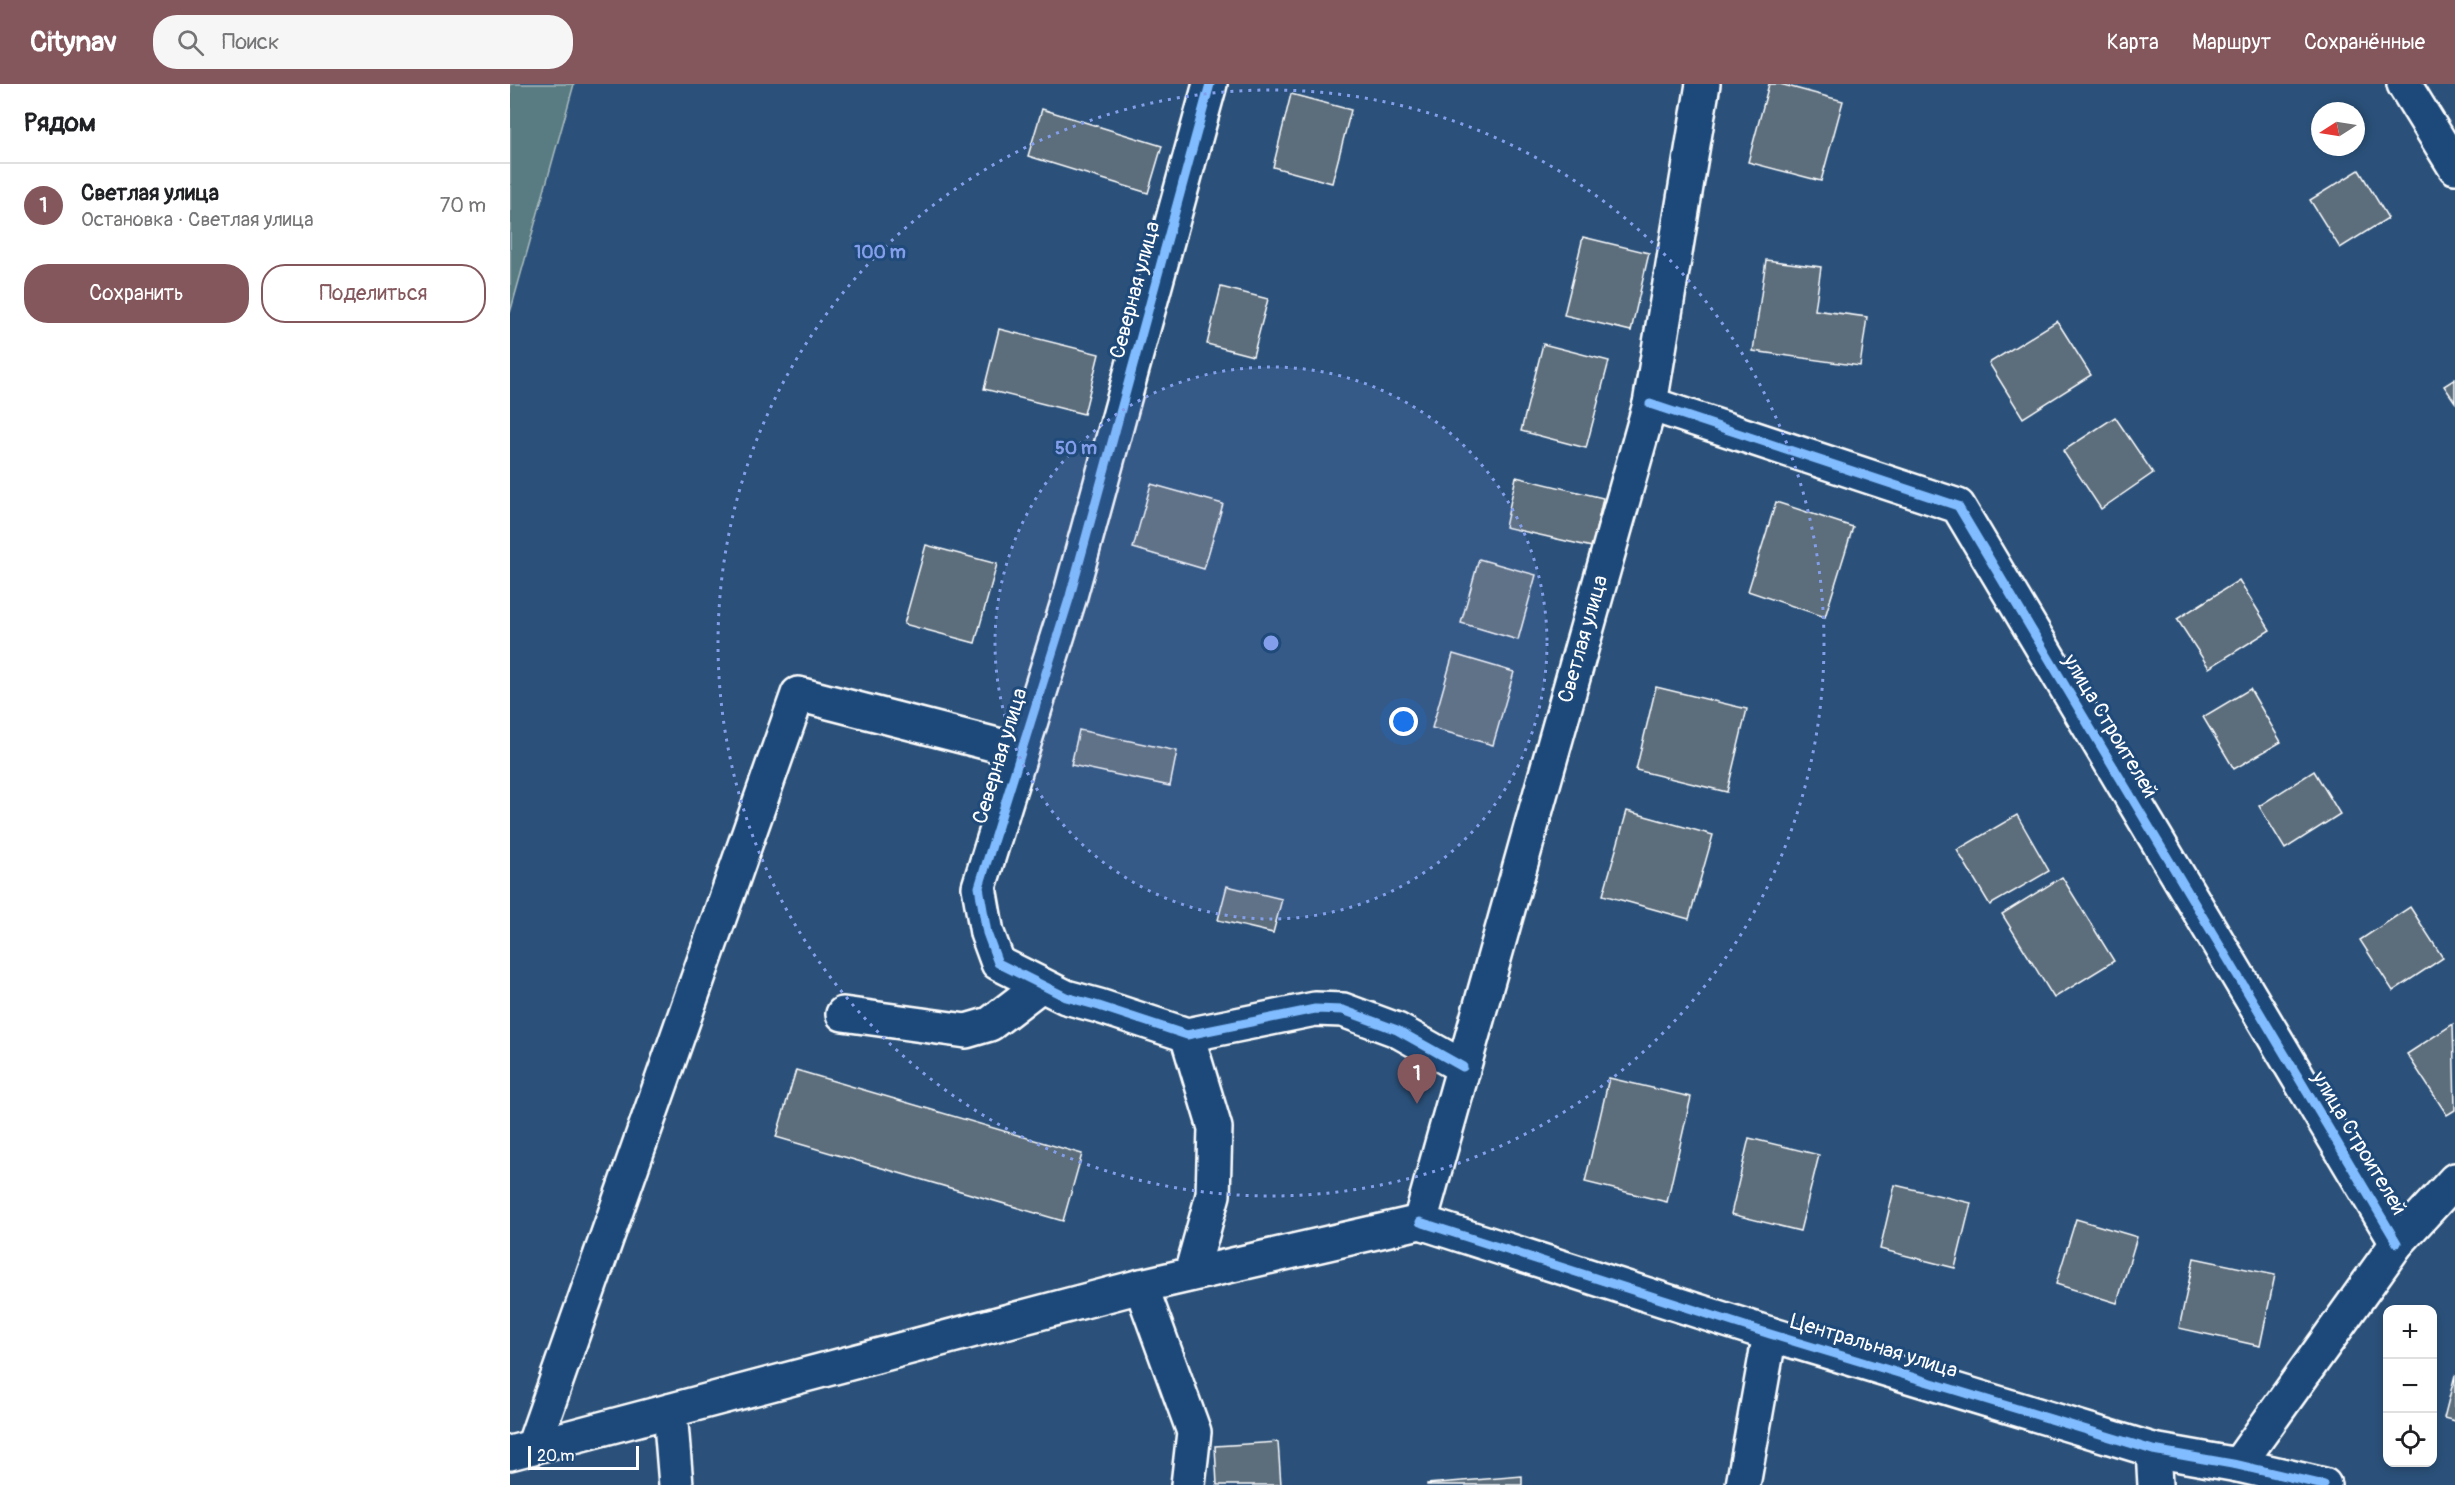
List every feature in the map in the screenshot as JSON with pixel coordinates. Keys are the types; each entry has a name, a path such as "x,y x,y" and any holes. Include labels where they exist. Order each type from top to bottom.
{"street":[{"name":"Северная улица","path":"1210,84 1070,596 979,887 987,933 999,963 1041,985 1066,997 1187,1035 1315,1009 1343,1010 1396,1030 1463,1067"},
{"name":"Светлая улица","path":"1420,1222 1650,404 1703,84"},
{"path":"2404,84 2455,167"},
{"name":"улица Строителей","path":"1650,404 1958,506 2397,1243"},
{"path":"522,1450 798,694 1020,751"},
{"path":"843,1014 966,1031 990,1024 1041,985"},
{"path":"1187,1035 1215,1128 1213,1195 1191,1275"},
{"path":"2238,1465 2397,1243 2455,1180"},
{"path":"522,1450 1141,1286 1420,1222"},
{"name":"Центральная улица","path":"1420,1222 1770,1334 2153,1450 2238,1465 2324,1485"},
{"path":"1141,1286 1194,1432 1188,1485"},
{"path":"1743,1485 1770,1334"},
{"path":"670,1411 676,1485"},
{"path":"2153,1450 2155,1485"}],"green space":[{"path":"510,84 574,84 510,313"}],"building":[{"path":"1769,84 1780,84 1843,101 1821,181 1748,162"},
{"path":"1291,94 1351,110 1332,183 1273,167"},
{"path":"1042,109 1162,146 1148,193 1028,156"},
{"path":"2359,170 2388,218 2340,248 2310,200"},
{"path":"1583,237 1649,253 1631,331 1564,315"},
{"path":"1766,260 1821,267 1815,310 1867,317 1860,366 1753,351"},
{"path":"1221,287 1268,299 1253,356 1207,344"},
{"path":"2057,321 2091,375 2023,418 1989,363"},
{"path":"999,329 1099,354 1084,414 984,389"},
{"path":"1543,344 1609,361 1586,448 1521,431"},
{"path":"2455,379 2455,402 2444,386"},
{"path":"2115,417 2153,473 2101,509 2063,451"},
{"path":"1516,477 1603,498 1592,547 1505,527"},
{"path":"1151,484 1223,504 1204,569 1133,548"},
{"path":"1776,502 1853,527 1825,617 1748,591"},
{"path":"926,545 997,564 975,643 904,624"},
{"path":"1479,559 1536,575 1518,640 1461,623"},
{"path":"2239,580 2270,630 2209,668 2177,619"},
{"path":"1453,654 1514,672 1493,745 1432,728"},
{"path":"1656,687 1747,709 1727,792 1636,770"},
{"path":"2250,689 2281,742 2234,769 2203,717"},
{"path":"1079,730 1177,751 1170,786 1071,765"},
{"path":"2314,771 2340,814 2285,849 2259,806"},
{"path":"1627,811 1713,835 1689,919 1603,895"},
{"path":"2017,815 2049,871 1990,905 1957,850"},
{"path":"2062,877 2114,961 2054,998 2002,914"},
{"path":"1227,886 1282,899 1273,933 1218,920"},
{"path":"2410,907 2443,958 2393,991 2360,940"},
{"path":"2453,1024 2455,1110 2447,1115 2407,1054"},
{"path":"796,1070 1082,1154 1063,1221 776,1137"},
{"path":"1609,1078 1691,1097 1667,1202 1585,1182"},
{"path":"1749,1138 1819,1155 1800,1231 1731,1214"},
{"path":"1895,1185 1971,1203 1955,1268 1880,1249"},
{"path":"2076,1219 2137,1237 2117,1303 2056,1284"},
{"path":"2194,1258 2275,1275 2260,1346 2179,1328"},
{"path":"2455,1375 2455,1421 2444,1418"},
{"path":"1278,1442 1281,1485 1217,1485 1215,1446"},
{"path":"1522,1476 1522,1485 1427,1485 1427,1484"}],"cycle path":[{"path":"1210,84 1070,596 979,887 987,933 998,963 1066,997 1187,1035 1315,1009 1343,1010 1397,1030 1463,1067"},
{"path":"1650,404 1958,506 2397,1243"},
{"path":"1420,1222 1770,1334 2153,1450 2238,1465 2324,1485"}],"place":[{"name":"Светлая улица","path":"1417,1104"}]}
